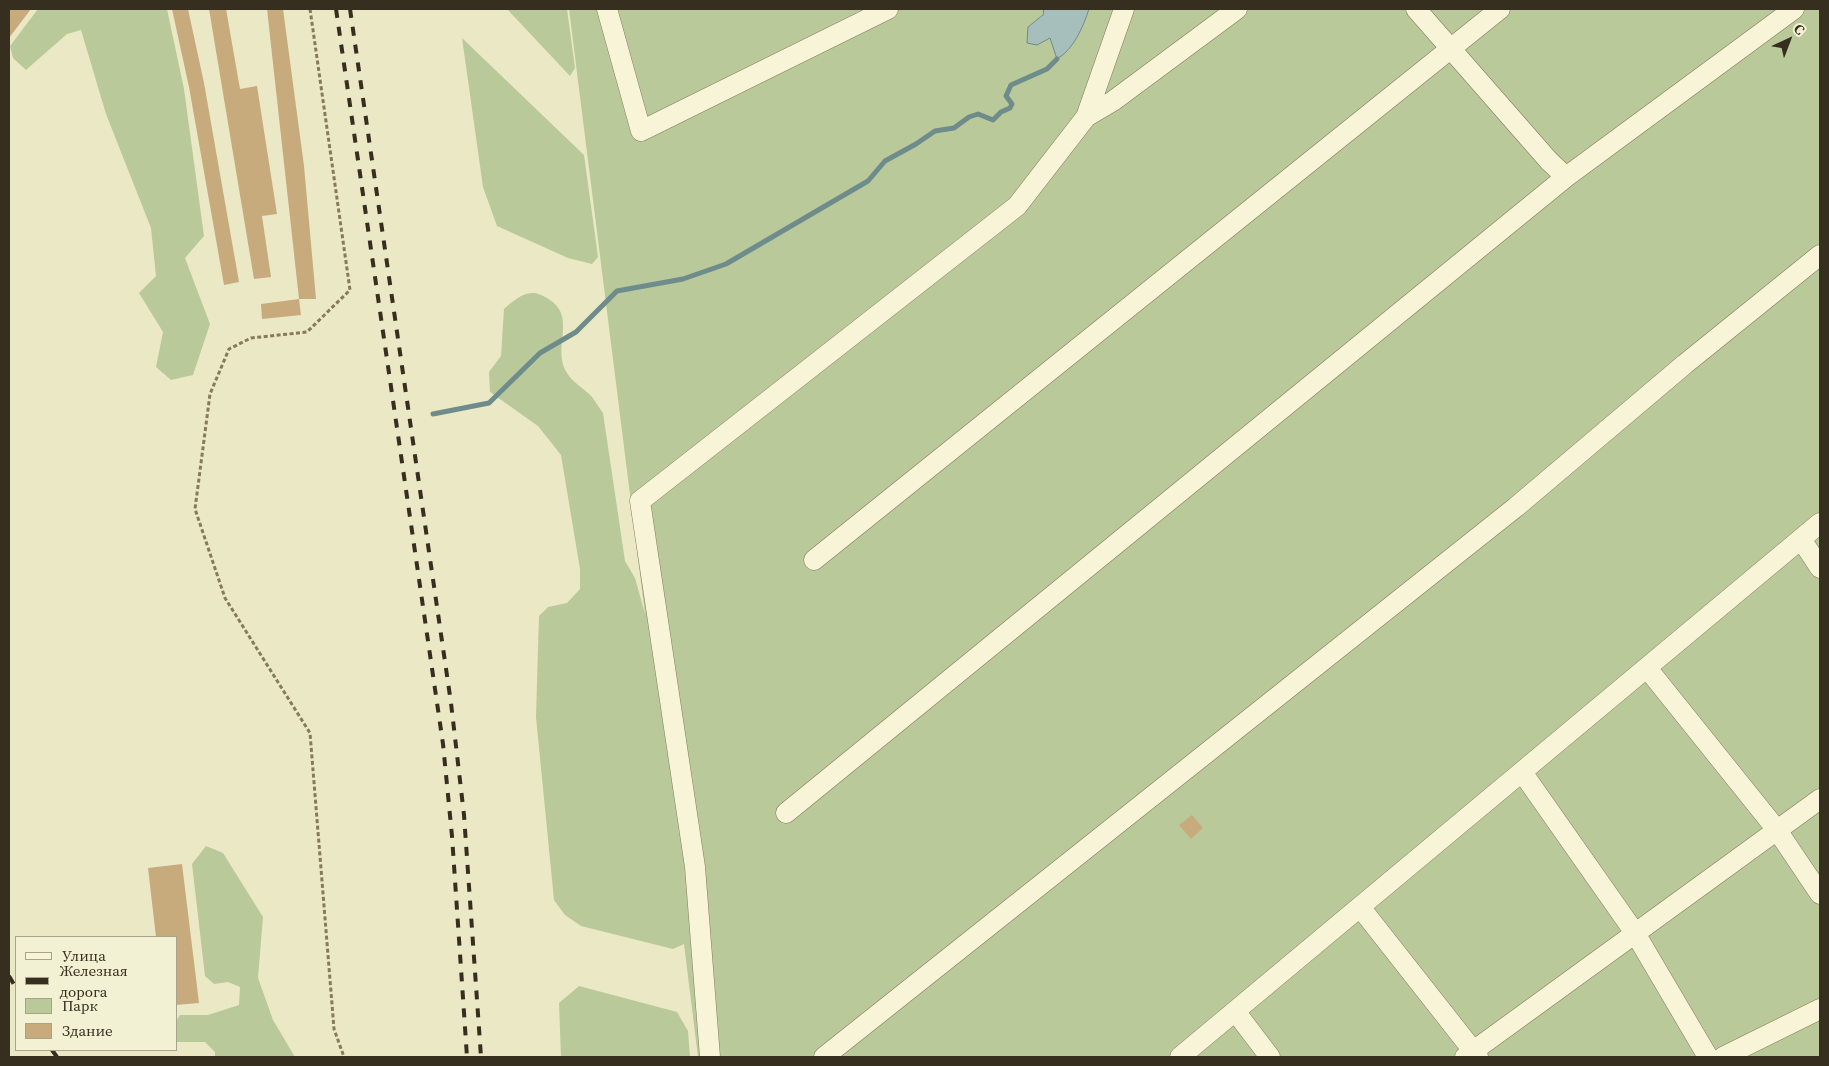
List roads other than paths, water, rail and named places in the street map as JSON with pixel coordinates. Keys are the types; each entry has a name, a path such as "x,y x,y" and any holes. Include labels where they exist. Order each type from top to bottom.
{"lane":[{"path":"607,9 641,131 888,9"},
{"path":"710,1057 695,867 640,501 1017,206 1086,117 1124,9"},
{"path":"1086,117 1113,101 1238,9"},
{"path":"1416,9 1549,161 1566,177"},
{"path":"814,560 1500,9"},
{"path":"786,813 1566,177 1794,9"},
{"path":"824,1057 1516,507 1685,364 1820,255"},
{"path":"1180,1057 1820,523"},
{"path":"1801,539 1820,568"},
{"path":"1647,668 1777,830 1820,894"},
{"path":"1522,772 1635,934 1708,1057"},
{"path":"1360,907 1472,1055 1820,799"},
{"path":"1723,1057 1820,1009"},
{"path":"1235,1011 1270,1057"}],"water":[{"path":"1044,9 1089,9 1073,44 1057,59 1050,38 1037,45 1027,43 1028,27 1043,15"}],"waterway":[{"path":"433,414 489,403 540,353 576,332 617,291 683,279 726,264 868,181 885,161 935,131 954,128 969,117 978,114 993,120 1001,112 1010,108 1012,104 1006,96 1011,85 1047,69 1057,59"}],"railway":[{"path":"336,9 443,744 452,836 467,1057"},
{"path":"350,9 451,703 464,815 481,1057"},
{"path":"9,976 15,986"},
{"path":"53,1051 57,1057"}]}
